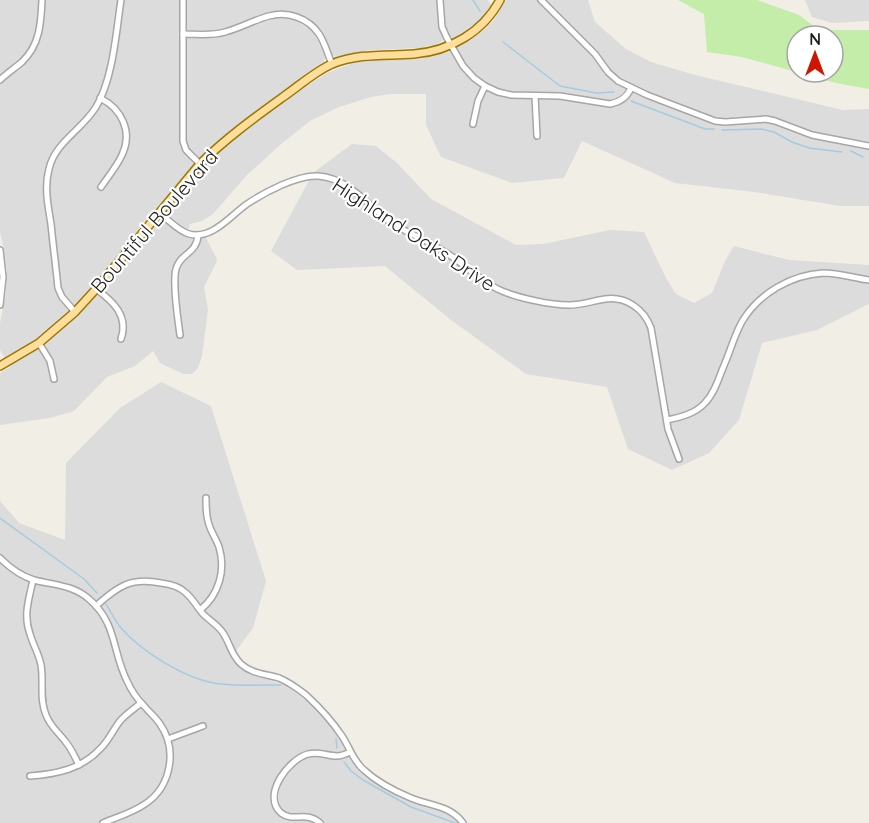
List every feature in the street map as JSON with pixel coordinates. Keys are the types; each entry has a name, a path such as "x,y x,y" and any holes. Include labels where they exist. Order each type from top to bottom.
{"main road":[{"name":"Bountiful Boulevard","path":"1,363 39,343 75,312 200,164 218,146 309,78 332,64 352,58 426,53 450,45 471,34 483,24 500,0"}],"street":[{"path":"0,80 24,60 33,47 40,27 42,0"},
{"path":"75,312 62,297 58,288 47,180 50,163 57,150 85,122 100,98 109,72 121,0"},
{"path":"183,0 183,141 186,150 200,164"},
{"path":"440,0 442,27 459,61 474,78 498,92 511,95 568,97 610,104 626,97 631,88"},
{"path":"541,0 595,54 608,72 631,88 715,121 771,120 807,134 869,146"},
{"path":"183,34 221,33 270,16 289,15 303,20 315,30 332,64"},
{"path":"473,124 478,101 485,86"},
{"path":"536,96 537,136"},
{"path":"100,98 114,107 121,115 126,135 121,158 101,187"},
{"name":"Highland Oaks Drive","path":"198,235 213,230 247,204 293,180 316,176 338,181 391,222 437,247 486,284 498,290 562,305 611,299 623,300 636,306 646,317 651,328 667,420 679,459"},
{"path":"159,213 185,232 198,235 196,246 179,262 176,270 175,289 180,335"},
{"path":"0,250 3,277 0,305"},
{"path":"667,420 693,412 709,398 743,321 759,301 773,290 795,279 816,274 837,274 869,280"},
{"path":"96,288 109,300 122,319 124,328 121,339"},
{"path":"39,343 50,361 54,379"},
{"path":"200,610 208,603 216,590 222,568 219,548 207,519 206,498"},
{"path":"0,558 19,573 33,580 70,587 84,595 96,606 110,628 123,673 131,689 161,725 168,739 170,766 159,790 142,806 103,823"},
{"path":"33,580 27,607 27,621 41,664 43,708 48,720 69,746 79,765"},
{"path":"96,606 118,586 132,582 146,580 179,588 220,629 233,655 241,664 252,671 284,681 303,693 328,717 360,766 395,791 448,810 463,823"},
{"path":"30,776 58,773 79,765 98,752 122,720 141,703"},
{"path":"168,739 203,726"},
{"path":"320,823 311,817 294,818 283,815 275,805 275,789 292,763 302,756 318,752 339,756 350,752"}],"shaded area":[{"path":"0,0 179,0 180,38 221,37 273,19 293,20 312,31 325,57 324,62 305,74 310,84 327,73 353,63 371,60 422,59 448,52 468,42 484,30 494,20 506,0 588,0 595,22 626,49 651,62 695,75 843,110 869,109 869,206 840,206 755,192 675,183 582,141 564,178 512,183 441,157 426,125 426,94 390,94 339,107 310,121 247,175 213,214 202,221 190,224 186,237 206,238 217,259 204,287 208,309 202,356 198,368 192,374 183,374 160,363 153,351 135,366 107,377 74,411 50,418 0,425 0,373 10,367 0,350 0,323 6,294 7,271 0,232","holes":["181,179 189,185 142,242 133,236"]},
{"path":"186,0 436,0 438,25 443,41 420,48 370,50 336,57 331,54 323,36 314,25 301,15 290,12 271,13 221,30 188,30"},
{"path":"443,0 488,0 491,5 480,20 453,38 446,29"},
{"path":"805,0 869,0 869,21 832,23 812,17"},
{"path":"352,144 376,146 397,163 431,199 516,245 543,244 610,230 644,232 676,294 694,303 712,293 734,246 789,260 869,265 869,304 817,330 762,343 739,420 709,453 672,470 628,449 607,387 526,374 451,320 385,266 297,270 271,251 313,173"},
{"path":"161,382 211,406 266,581 253,628 231,658 248,673 285,685 310,704 331,726 351,761 365,776 400,797 443,810 459,823 0,823 0,501 19,523 65,540 66,463 120,408"}],"green space":[{"path":"678,0 757,0 799,15 811,24 785,24 785,69 742,57 707,52 704,14"},
{"path":"845,30 869,30 869,89 842,84 845,84"}],"waterway":[{"path":"473,0 480,11"},
{"path":"503,42 560,86 596,93 614,92"},
{"path":"631,101 705,129 714,129"},
{"path":"722,130 761,129 774,132 809,148 842,152"},
{"path":"851,151 863,157"},
{"path":"0,518 84,579 97,593"},
{"path":"106,604 119,625 130,637 153,655 180,671 208,682 221,684 281,685"},
{"path":"336,739 337,748"},
{"path":"344,762 363,780 411,807 455,823"}]}
